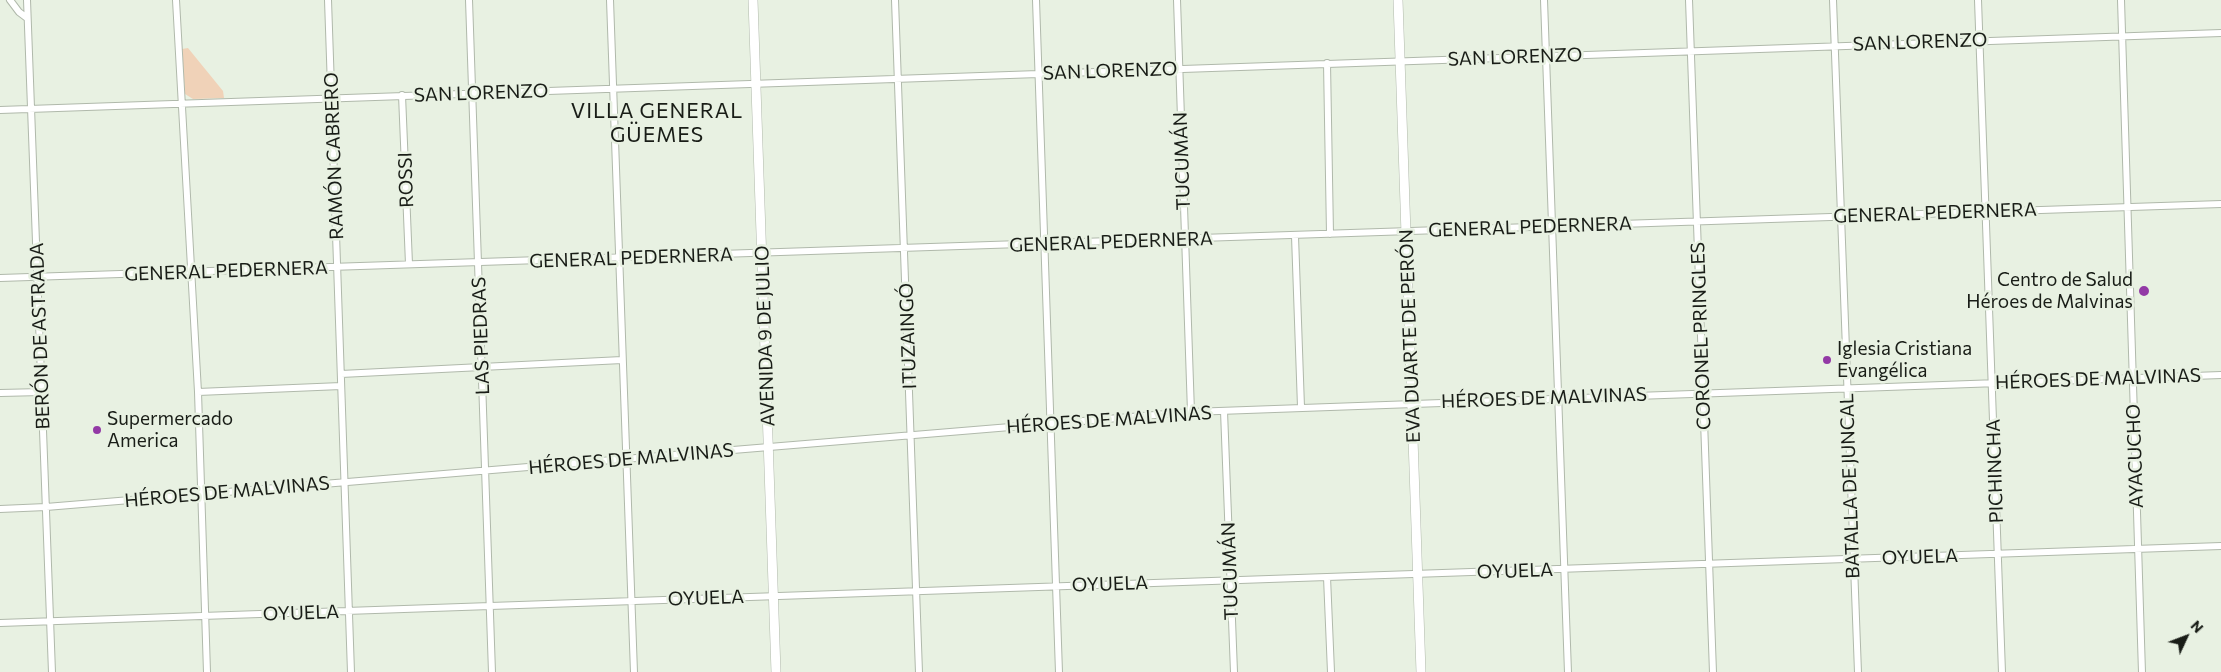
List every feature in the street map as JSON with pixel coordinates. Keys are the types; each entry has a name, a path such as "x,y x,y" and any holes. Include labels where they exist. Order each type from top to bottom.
{"main road":[{"name":"AVENIDA 9 DE JULIO","path":"753,0 776,672"},
{"name":"EVA DUARTE DE PERÓN","path":"1398,0 1421,672"}],"street":[{"path":"10,0 19,12 28,18"},
{"name":"BERÓN DE ASTRADA","path":"27,0 52,672"},
{"path":"176,0 180,102 198,392 207,672"},
{"name":"RAMÓN CABRERO","path":"328,0 351,672"},
{"name":"LAS PIEDRAS","path":"469,0 492,672"},
{"path":"610,0 634,672"},
{"name":"ITUZAINGÓ","path":"895,0 919,672"},
{"path":"1036,0 1058,672"},
{"name":"TUCUMÁN","path":"1177,0 1191,412"},
{"path":"1544,0 1568,672"},
{"name":"CORONEL PRINGLES","path":"1689,0 1713,672"},
{"name":"BATALLA DE JUNCAL","path":"1833,0 1858,672"},
{"name":"PICHINCHA","path":"1978,0 2002,672"},
{"name":"AYACUCHO","path":"2121,0 2142,672"},
{"name":"SAN LORENZO","path":"0,110 180,102 472,94 2221,33"},
{"path":"1327,63 1330,234"},
{"name":"ROSSI","path":"402,95 409,264"},
{"name":"GENERAL PEDERNERA","path":"0,278 2221,204"},
{"path":"1295,236 1301,407"},
{"path":"341,374 622,360"},
{"name":"HÉROES DE MALVINAS","path":"0,509 46,507 484,472 626,458 1191,412 2221,375"},
{"path":"198,392 341,386"},
{"path":"0,393 42,392"},
{"name":"TUCUMÁN","path":"1224,411 1234,672"},
{"name":"OYUELA","path":"0,623 2221,546"},
{"path":"1327,577 1330,672"}],"shaded area":[{"path":"188,48 223,91 224,98 193,99 185,94 182,49"}],"place":[{"name":"Centro de Salud Héroes de Malvinas","path":"2144,291"},
{"name":"Iglesia Cristiana Evangélica","path":"1827,360"},
{"name":"Supermercado America","path":"97,430"}],"district":[{"name":"VILLA GENERAL GÜEMES","path":"657,123"}]}
